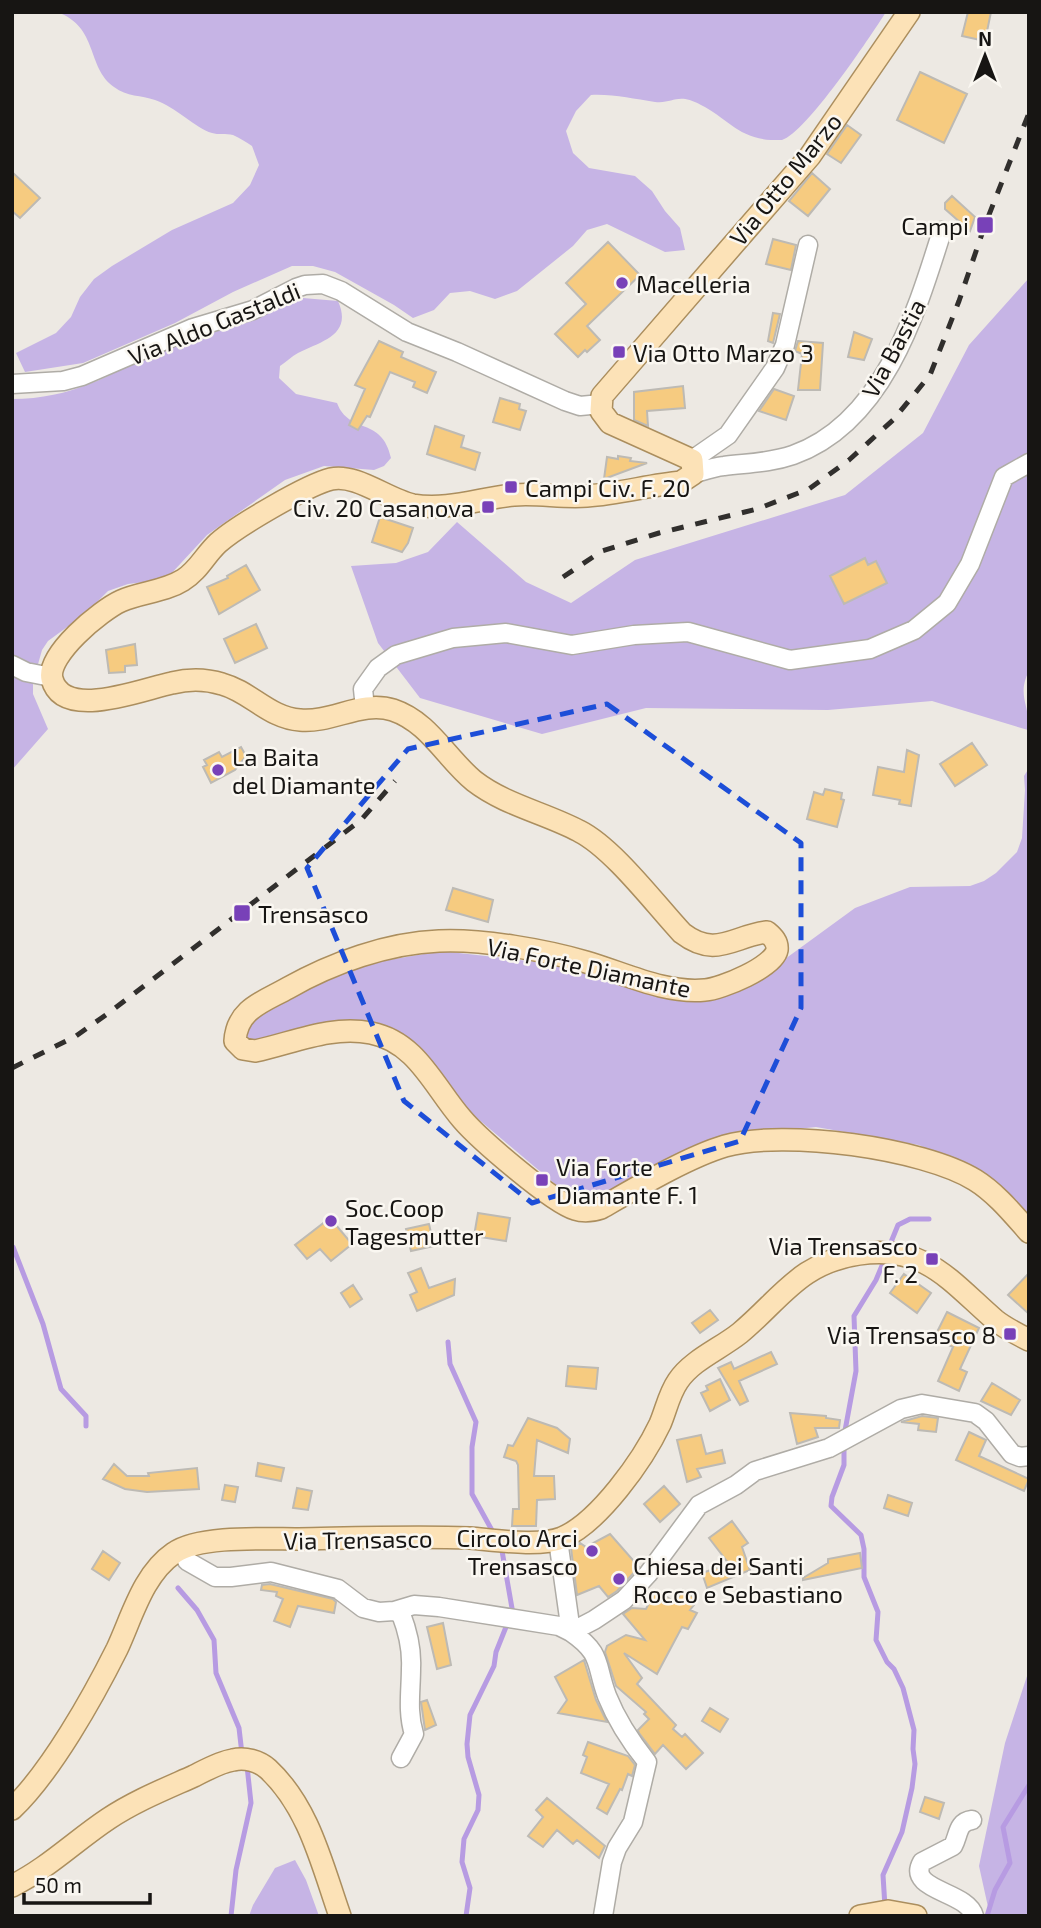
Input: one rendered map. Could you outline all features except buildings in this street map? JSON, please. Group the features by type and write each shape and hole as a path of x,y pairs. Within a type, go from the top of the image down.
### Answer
{"main road":[{"name":"Via Otto Marzo","path":"601,404 606,391 810,156 909,12"},
{"path":"365,708 315,721 295,720 275,714 236,688 200,680 176,681 106,700 85,701 59,692 51,677 52,667 60,652 116,604 182,581 193,573 217,544 239,527 327,480 349,478 411,504 443,506 517,495 589,496 681,482 692,467 610,423 603,415 601,404"},
{"name":"Via Forte Diamante","path":"365,708 377,706 409,717 430,734 474,780 509,801 582,832 608,852 693,942 711,946 727,945 756,933 767,932 775,939 777,950 771,961 735,981 707,990 676,989 583,961 515,947 439,941 371,952 293,985 251,1009 238,1022 235,1041 243,1049 255,1051 339,1031 372,1033 395,1042 417,1057 464,1122 530,1179 563,1204 579,1210 593,1211 601,1208 726,1146 785,1140 853,1145 951,1167 977,1181 1029,1232"},
{"name":"Via Trensasco","path":"12,1809 57,1752 99,1683 150,1580 166,1560 184,1547 212,1542 352,1538 536,1541 558,1539 583,1525 628,1476 652,1438 673,1388 688,1370 742,1331 797,1278 826,1263 861,1253 901,1253 915,1257 943,1272 998,1322 1029,1340"},
{"path":"12,1886 38,1873 108,1819 148,1797 234,1759 252,1760 267,1768 293,1798 308,1826 340,1916"},
{"path":"860,1916 888,1911 916,1916"}],"street":[{"name":"Via Bastia","path":"692,467 756,464 793,455 827,439 849,421 870,397 914,315 942,231"},
{"path":"692,467 728,435 775,368 785,345 808,245"},
{"name":"Via Aldo Gastaldi","path":"12,384 63,381 82,376 193,328 253,310 296,288 323,284 341,291 407,332 565,401 580,406 601,404"},
{"path":"365,708 363,689 378,668 396,655 453,638 506,633 572,645 634,635 688,632 790,660 870,649 914,630 947,603 970,564 1004,477 1029,463"},
{"path":"12,665 26,672 51,677"},
{"path":"571,1632 624,1600 648,1574 699,1505 736,1485 755,1471 829,1448 901,1409 922,1404 975,1413 986,1421 1012,1454 1029,1456"},
{"path":"558,1539 571,1632"},
{"path":"187,1561 215,1577 271,1573 338,1589 363,1608 379,1612 414,1605 439,1606 559,1626 582,1639 595,1654 613,1709 625,1734 647,1762 633,1822 612,1862 603,1916"},
{"path":"394,1611 401,1614 409,1635 412,1666 410,1715 414,1734 401,1758"},
{"path":"972,1820 961,1825 953,1846 922,1862 919,1871 931,1887 968,1904 974,1916"}],"highlighted area":[{"path":"607,704 801,843 801,1008 740,1141 532,1203 404,1101 307,868 408,749"}],"shaded area":[{"path":"57,12 886,12 821,103 793,134 782,140 750,136 710,110 686,99 655,102 591,95 576,111 566,131 573,153 589,168 635,176 652,191 680,228 685,250 665,252 607,224 587,230 573,246 517,291 495,299 470,291 450,293 434,310 413,318 335,272 313,266 292,266 233,292 175,323 83,363 25,372 16,353 56,333 71,317 80,297 94,279 172,230 233,203 250,185 259,165 252,146 238,137 214,134 163,103 124,93 114,87 99,69 80,27"},
{"path":"1029,278 1029,671 1024,687 1028,730 932,701 828,710 646,708 542,734 420,698 378,643 351,566 396,563 428,552 457,522 526,582 571,603 635,560 845,495 923,433 969,345"},
{"path":"303,298 338,301 342,313 341,322 333,335 296,354 280,366 279,378 296,394 337,403 349,419 380,436 387,445 391,458 384,466 374,470 324,466 285,480 207,535 169,576 108,591 85,614 48,641 42,650 33,682 33,694 48,729 12,770 12,399 53,395 90,384 162,349"},
{"path":"1029,768 1029,1219 990,1178 919,1145 816,1127 721,1137 596,1198 574,1200 451,1096 411,1040 369,1022 256,1042 243,1036 249,1024 275,1007 354,966 441,951 564,965 720,995 785,959 855,908 910,887 970,886 996,873 1017,852 1022,838 1024,776"},
{"path":"1029,1670 1029,1916 990,1916 979,1866 1005,1743"},
{"path":"295,1860 306,1880 319,1916 249,1916 275,1868"}],"waterway":[{"path":"889,1247 898,1225 910,1219 929,1219"},
{"path":"13,1247 43,1324 61,1389 86,1416 86,1426"},
{"path":"844,1436 856,1371 854,1316 876,1280 886,1256"},
{"path":"448,1342 450,1364 476,1422 472,1447 472,1494 494,1534"},
{"path":"844,1446 844,1465 831,1506 861,1535 864,1577 878,1612 876,1640 903,1688 914,1730 915,1764 912,1788 902,1832 883,1875 885,1907"},
{"path":"501,1545 513,1614"},
{"path":"178,1588 197,1610 214,1640 216,1673 239,1728 242,1754"},
{"path":"466,1916 470,1888 462,1862 464,1839 478,1810 479,1795 468,1757 470,1715 494,1666 496,1652 508,1622"},
{"path":"231,1916 236,1870 251,1803 247,1766"},
{"path":"987,1916 995,1890 1010,1863 1003,1827 1029,1785"}],"railway":[{"path":"563,577 602,551 659,533 757,509 809,489 849,460 893,420 930,375 1029,113"},
{"path":"12,1068 76,1036 110,1012 361,820 395,781"}],"place":[{"name":"Campi","path":"985,225"},
{"name":"Macelleria","path":"622,283"},
{"name":"Via Otto Marzo 3","path":"619,352"},
{"name":"Campi Civ. F. 20","path":"511,487"},
{"name":"Civ. 20 Casanova","path":"488,507"},
{"name":"La Baita del Diamante","path":"218,770"},
{"name":"Trensasco","path":"242,913"},
{"name":"Via Forte Diamante F. 1","path":"542,1180"},
{"name":"Soc.Coop Tagesmutter","path":"331,1221"},
{"name":"Via Trensasco F. 2","path":"932,1259"},
{"name":"Via Trensasco 8","path":"1010,1334"},
{"name":"Circolo Arci Trensasco","path":"592,1551"},
{"name":"Chiesa dei Santi Rocco e Sebastiano","path":"619,1579"}]}
